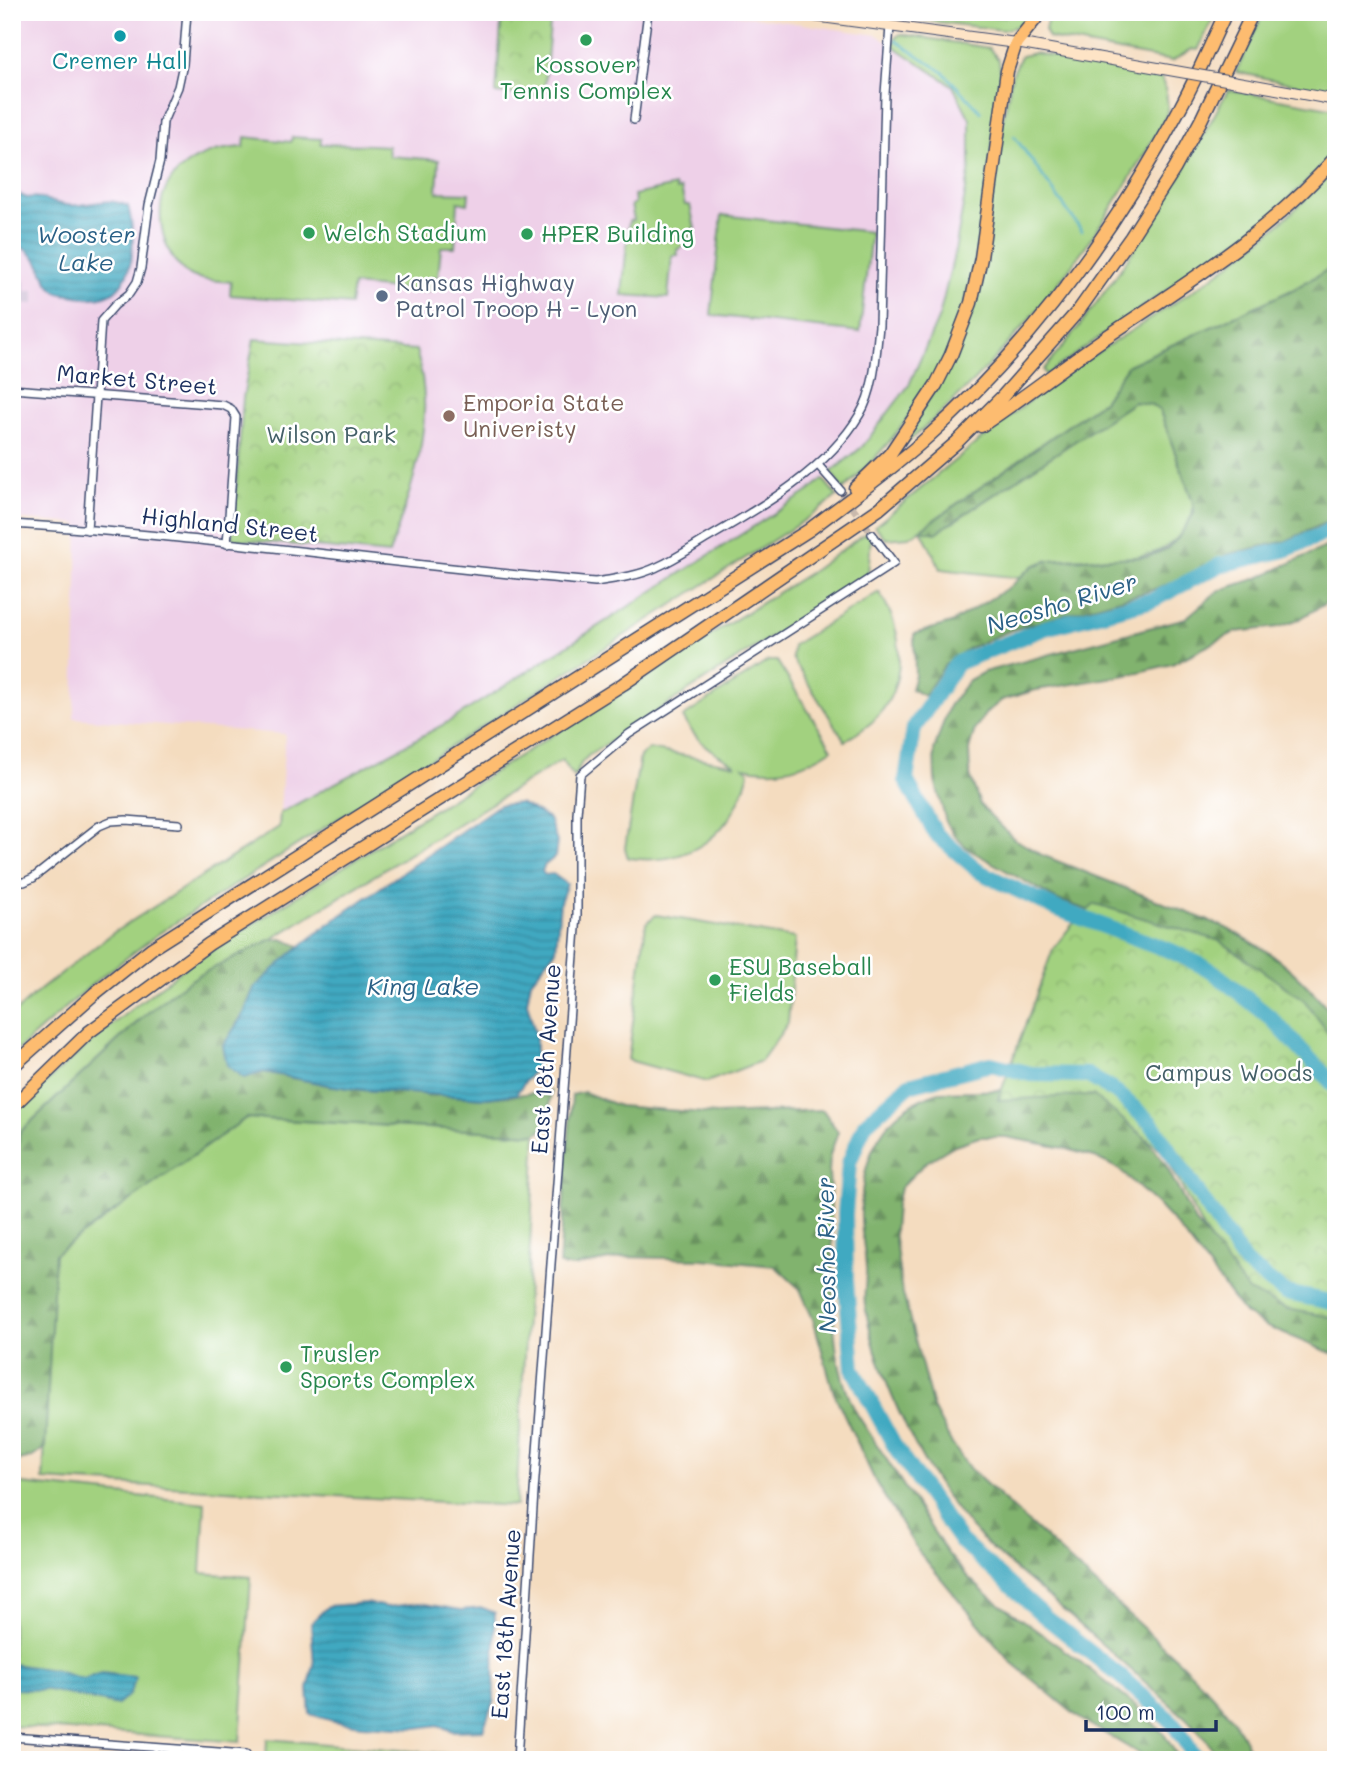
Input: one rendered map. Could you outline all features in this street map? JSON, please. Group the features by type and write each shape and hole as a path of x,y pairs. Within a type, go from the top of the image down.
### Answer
{"highway":[{"path":"825,518 890,454 936,386 951,355 971,303 981,258 1007,71 1016,43 1041,12"},
{"path":"12,1067 94,994 152,948 442,766 809,530 923,441 1021,342 1088,260 1135,187 1175,117 1226,12"},
{"path":"12,1107 89,1032 209,944 623,684 879,509 957,442 1052,343 1123,247 1175,168 1253,12"},
{"path":"957,442 1239,248 1295,201 1336,157"}],"main road":[{"path":"784,12 1016,43 1336,100"}],"street":[{"path":"87,530 101,321 129,294 137,282 145,249 149,205 160,161 163,122 183,64 187,12"},
{"path":"634,120 648,12"},
{"name":"Highland Street","path":"12,524 595,582 655,569 747,516 818,465 862,412 875,362 890,26"},
{"name":"Market Street","path":"12,389 223,405 230,409 236,417 227,544"},
{"path":"818,465 839,490"},
{"name":"East 18th Avenue","path":"517,1760 534,1478 577,915 577,814 580,775 629,734 894,563 872,534"},
{"path":"12,882 24,882 33,878 99,826 111,821 179,824"},
{"path":"12,1737 246,1754"}],"shaded area":[{"name":"Emporia State Univeristy","path":"12,12 718,12 877,35 953,86 970,119 970,167 955,251 939,317 909,386 862,447 809,491 450,721 280,813 285,734 74,718 78,524 12,519"},
{"path":"12,280 25,281 25,291 34,291 34,304 12,303"}],"green space":[{"path":"502,12 551,12 544,97 496,93"},
{"path":"905,12 1005,17 1009,12 1033,12 1019,26 1002,30 913,19"},
{"path":"1049,12 1216,12 1198,50 1192,49 1172,61 1049,38 1045,30"},
{"path":"1264,12 1336,12 1336,93 1236,72"},
{"path":"901,34 989,48 999,60 1001,78 976,254 968,289 946,354 914,410 888,444 843,490 831,472 862,447 909,385 939,317 955,251 970,167 970,119 953,86 892,45"},
{"path":"1035,53 1160,76 1167,99 1166,116 1118,198 1064,276 1004,349 902,447 900,445 957,353 1012,75 1021,56"},
{"path":"1228,90 1336,109 1336,153 1269,218 1046,375 1043,370 1096,304 1143,235"},
{"name":"Welch Stadium","path":"245,137 291,142 292,137 321,139 321,144 388,146 389,156 439,160 437,192 469,193 468,204 458,202 455,247 441,247 438,277 430,277 429,292 353,285 350,305 230,295 231,282 201,279 184,271 173,257 163,235 161,210 164,194 171,180 182,168 210,153 244,147"},
{"path":"1336,168 1336,265 1292,290 1128,365 1103,401 921,529 937,532 1134,402 1150,404 1160,411 1193,502 1190,521 1171,544 1140,556 1046,561 1034,566 1019,578 941,569 921,530 909,537 886,539 875,526 1041,392 1242,255 1275,228"},
{"path":"675,186 676,190 681,189 685,205 690,205 695,229 692,229 689,242 677,250 678,255 672,256 668,298 622,295 629,221 634,220 631,205 635,203 634,195"},
{"path":"722,215 871,232 860,332 711,315"},
{"path":"1336,265 1336,518 1286,541 1229,554 1174,582 1149,591 1011,630 969,648 945,665 924,696 911,689 915,675 914,634 951,623 1011,586 1033,566 1050,560 1147,557 1167,549 1178,538 1194,513 1193,502 1160,411 1150,404 1134,402 936,533 920,530 1103,401 1128,365 1292,290"},
{"name":"Wilson Park","path":"254,339 416,350 422,377 423,428 413,478 389,554 232,539 243,398"},
{"path":"823,479 837,496 814,514 158,934 96,981 12,1055 12,1015 113,933 279,827 280,813 450,721 809,491"},
{"path":"867,532 871,538 868,574 588,756 574,777 562,760 270,940 199,975 177,989 144,1016 19,1133 18,1146 12,1151 12,1116 98,1036 191,963 814,570"},
{"path":"1336,542 1336,597 1296,621 1279,627 1235,632 1172,664 1127,675 1036,690 1002,700 986,713 975,729 969,750 970,775 980,805 1013,838 1042,855 1224,927 1285,965 1336,1018 1336,1065 1181,942 1058,900 968,849 946,822 935,780 934,750 949,706 969,680 984,672 1186,618 1218,591 1258,578"},
{"path":"879,592 888,608 898,641 897,676 884,708 872,722 845,741 792,658 793,645"},
{"path":"768,661 777,661 832,749 811,761 790,768 768,770 744,767 749,772 733,812 707,841 672,857 628,858 625,848 640,756 649,749 736,765 712,751 683,717"},
{"name":"Campus Woods","path":"1095,904 1220,941 1304,1000 1336,1043 1336,1318 1287,1309 1248,1291 1205,1233 1164,1153 1093,1095 998,1100 1053,949 1071,926"},
{"name":"ESU Baseball Fields","path":"656,915 795,938 788,1023 761,1061 707,1082 628,1060 646,923"},
{"path":"282,939 300,946 254,988 244,1013 264,1072 363,1090 486,1098 551,1091 548,1124 536,1134 246,1118 55,1254 45,1447 30,1458 12,1460 12,1151 18,1146 19,1133 144,1016 177,989 199,975 270,940"},
{"path":"1072,1089 1104,1097 1130,1119 1164,1162 1195,1222 1237,1273 1336,1316 1336,1355 1265,1326 1244,1313 1178,1227 1117,1168 1094,1157 1064,1148 1006,1137 979,1137 955,1145 925,1163 900,1188 896,1205 894,1231 901,1286 933,1408 952,1444 970,1469 1201,1683 1240,1731 1253,1760 1220,1760 1188,1720 978,1535 958,1512 922,1458 892,1396 871,1334 864,1296 866,1268 861,1217 862,1190 871,1153 890,1122 903,1110 939,1092"},
{"path":"584,1092 619,1106 716,1114 823,1110 838,1132 830,1155 829,1173 833,1304 838,1360 857,1414 948,1554 967,1576 986,1594 1078,1660 1136,1706 1164,1734 1180,1760 1150,1760 1079,1718 1011,1662 918,1551 876,1483 834,1393 813,1319 800,1289 775,1266 703,1259 625,1257 573,1267 559,1265 572,1095"},
{"name":"Trusler Sports Complex","path":"246,1118 536,1134 516,1506 43,1480 54,1254"},
{"path":"12,1483 205,1503 201,1573 251,1577 240,1742 12,1726"},
{"path":"267,1739 508,1759 508,1760 266,1760"}],"water":[{"name":"Wooster Lake","path":"12,191 27,198 40,198 69,205 110,201 128,206 133,238 132,254 123,282 113,292 99,297 61,294 55,290 48,283 36,259 12,242"},
{"name":"King Lake","path":"520,803 549,819 557,842 555,857 544,866 542,872 545,875 553,874 567,884 560,902 556,950 531,981 527,1002 536,1037 536,1067 516,1094 486,1098 363,1090 264,1072 244,1078 227,1065 223,1046 244,1013 254,988 286,958 327,925 499,805"},
{"path":"366,1603 387,1607 419,1603 461,1610 483,1608 495,1613 494,1700 483,1730 452,1731 438,1725 417,1728 362,1725 310,1714 308,1689 314,1665 311,1623 328,1606"},
{"path":"12,1664 53,1670 83,1679 102,1673 136,1677 129,1695 117,1705 48,1690 12,1689"}],"waterway":[{"path":"895,40 943,72 981,112"},
{"path":"1014,136 1082,231"},
{"name":"Neosho River","path":"1336,526 1285,550 1220,565 1153,600 1045,628 957,663 914,728 906,780 936,834 980,872 1055,908 1171,951 1211,970 1271,1018 1336,1087"},
{"name":"Neosho River","path":"1197,1760 1173,1723 1120,1676 1043,1615 960,1540 895,1447 853,1369 846,1281 845,1214 849,1163 865,1124 909,1085 991,1064 1031,1074 1087,1075 1116,1092 1151,1123 1245,1263 1286,1293 1336,1303"}],"tunnel":[{"path":"840,490 872,534"}],"place":[{"name":"Cremer Hall","path":"120,36"},
{"name":"Kossover Tennis Complex","path":"586,40"},
{"name":"Welch Stadium","path":"309,233"},
{"name":"HPER Building","path":"527,234"},
{"name":"Kansas Highway Patrol Troop H - Lyon","path":"382,296"},
{"name":"Emporia State Univeristy","path":"449,416"},
{"name":"ESU Baseball Fields","path":"715,980"},
{"name":"Trusler Sports Complex","path":"286,1367"}]}
